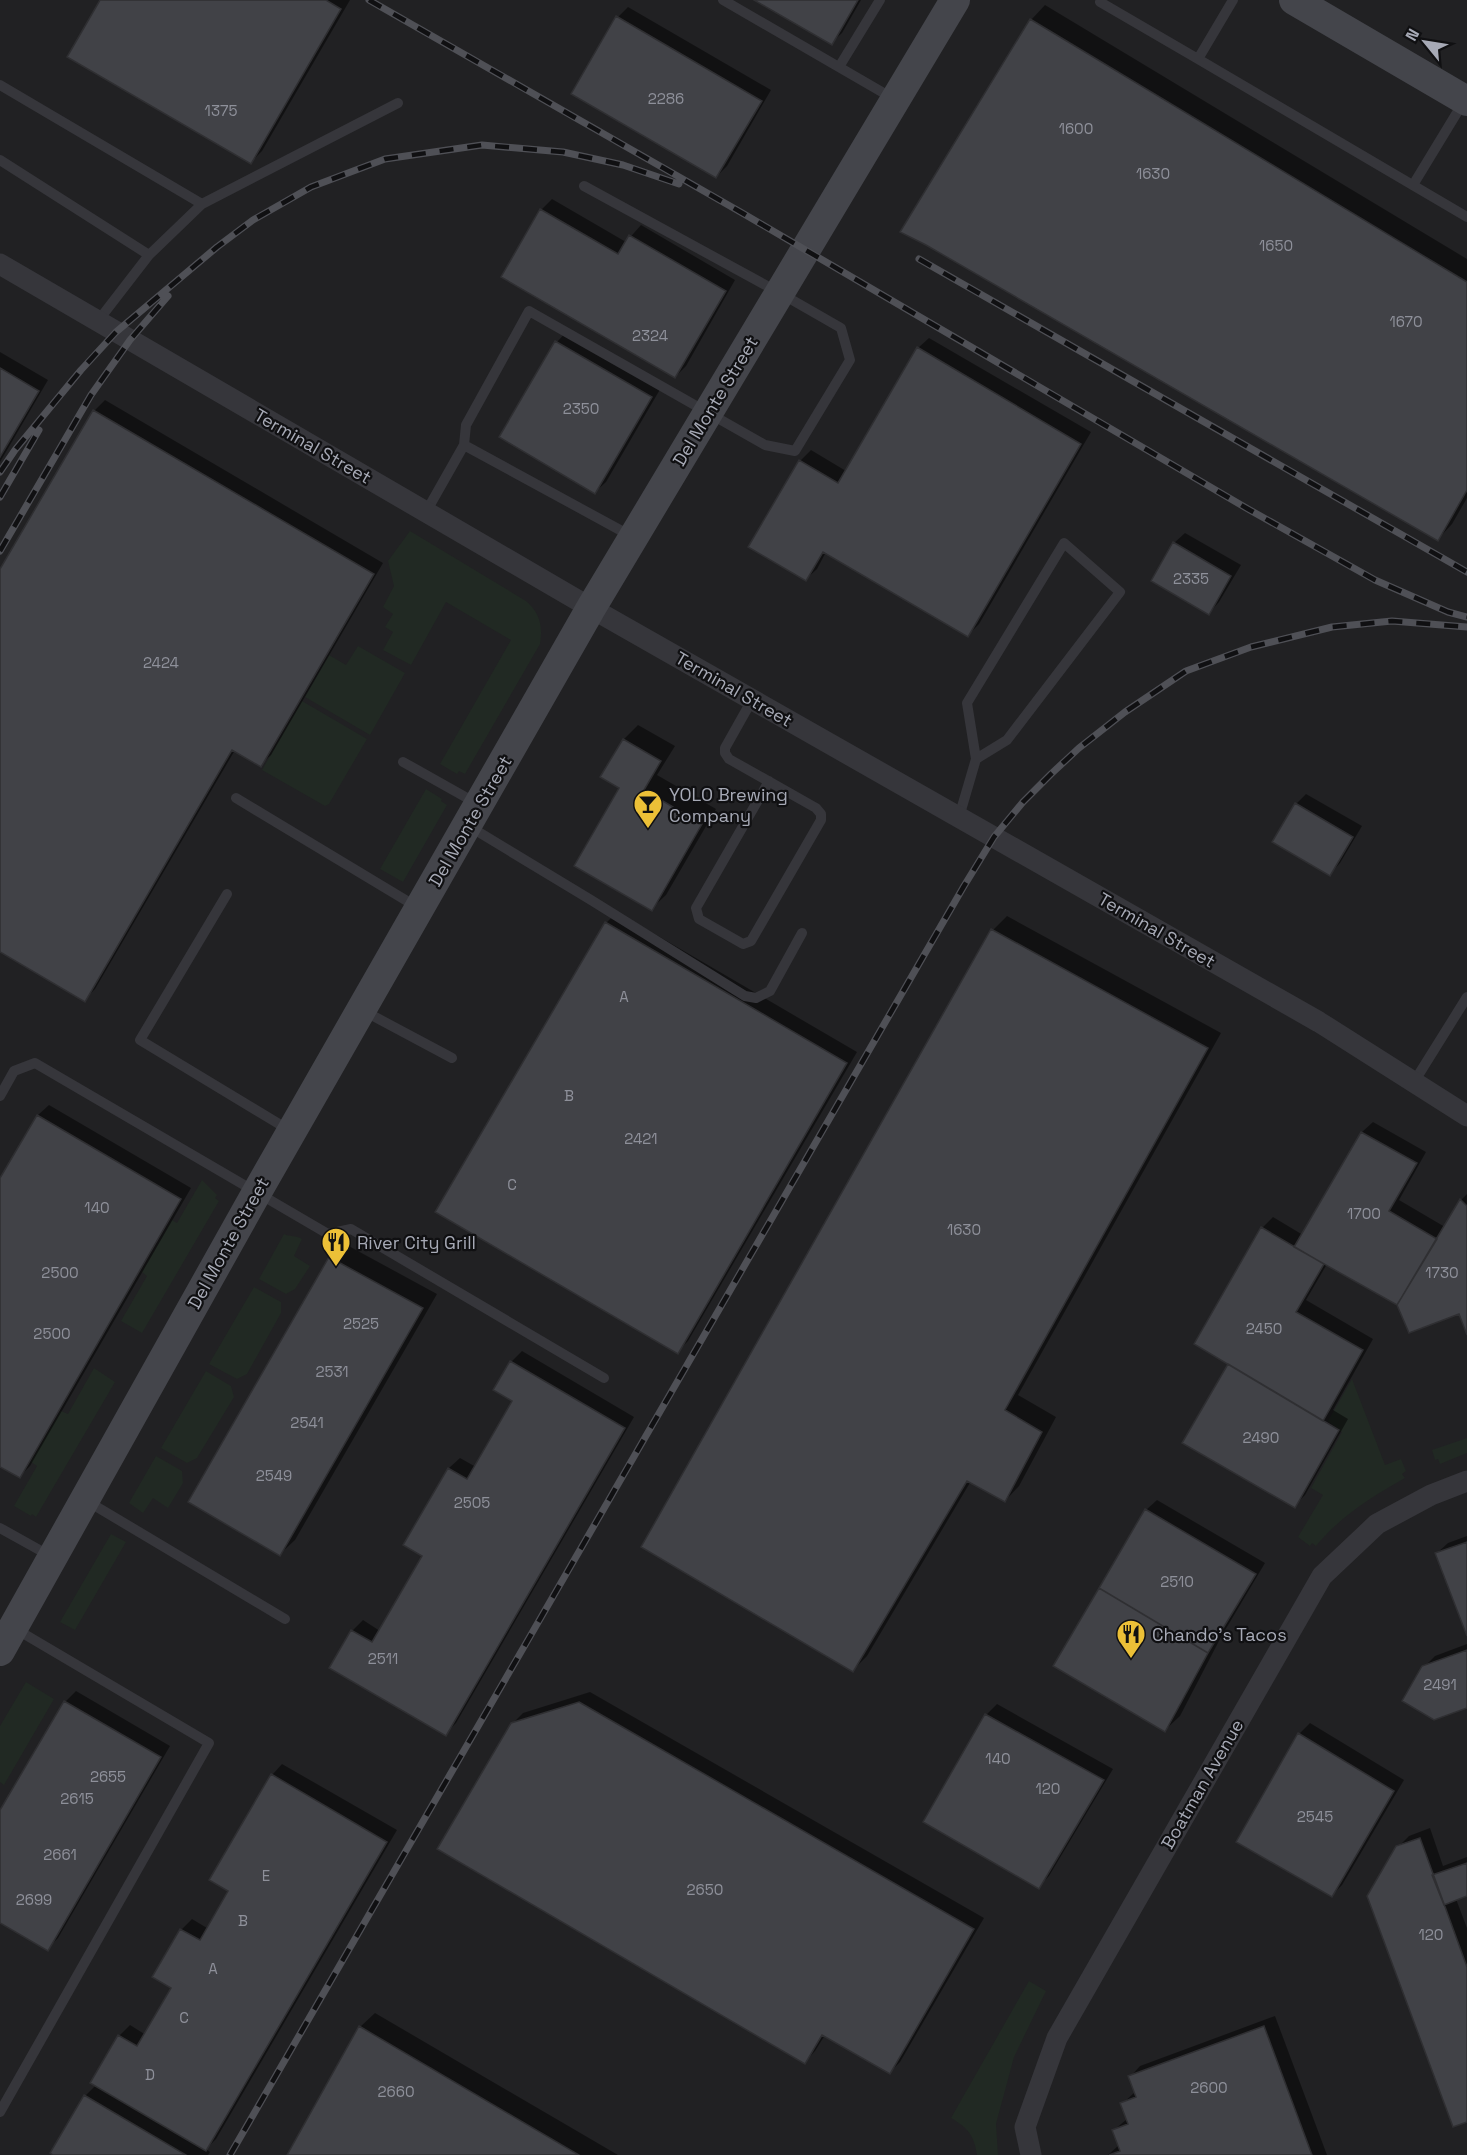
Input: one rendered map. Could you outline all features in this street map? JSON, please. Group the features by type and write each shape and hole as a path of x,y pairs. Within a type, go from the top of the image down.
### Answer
{"street":[{"name":"Del Monte Street","path":"7,1639 257,1192 591,608 955,0"},
{"path":"1294,0 1466,100"},
{"name":"Terminal Street","path":"0,264 591,608 1319,1022 1467,1116"},
{"name":"Boatman Avenue","path":"1031,2155 1025,2127 1057,2038 1322,1575 1377,1524 1431,1495 1467,1481"}],"lane":[{"path":"723,0 895,100"},
{"path":"839,67 880,0"},
{"path":"1198,59 1233,0"},
{"path":"1100,2 1467,217"},
{"path":"0,85 202,204"},
{"path":"1413,185 1466,100"},
{"path":"98,321 149,255 202,204 398,103"},
{"path":"0,160 149,255"},
{"path":"426,512 464,446 466,425 529,311 765,445 795,451 850,360 841,328 584,186"},
{"path":"464,446 634,538"},
{"path":"960,817 976,759 967,703 1064,543 1120,592 1007,740 976,759"},
{"path":"752,700 725,747 725,753 729,759 769,781 816,808 821,814 821,820 751,941 743,944 699,919 696,908 769,781"},
{"path":"403,762 591,900 745,996 756,998 770,991 802,933"},
{"path":"236,798 420,908"},
{"path":"227,894 140,1040 292,1131"},
{"path":"1414,1082 1467,997"},
{"path":"362,1010 452,1058"},
{"path":"0,1096 14,1071 35,1063 328,1234 351,1229 604,1378"},
{"path":"84,1499 285,1619"},
{"path":"0,1528 52,1557"},
{"path":"0,2112 209,1743 7,1639"}],"shaded area":[{"path":"0,0 1467,0 1467,2155 0,2155"},
{"path":"410,531 526,601 535,610 539,620 540,644 465,774 459,771 457,774 440,764 511,640 446,602 411,665 383,650 393,632 385,627 393,614 383,607 394,586 388,561"},
{"path":"358,646 405,673 370,735 305,697 329,655 346,665"},
{"path":"302,701 367,739 329,804 325,806 262,770"},
{"path":"426,789 447,805 403,882 380,869"},
{"path":"202,1180 217,1195 215,1198 219,1201 142,1333 121,1321 147,1276 142,1272 172,1220 177,1223"},
{"path":"284,1234 302,1239 294,1256 310,1266 295,1289 286,1294 259,1279"},
{"path":"254,1287 281,1302 281,1313 247,1374 237,1379 209,1364"},
{"path":"94,1368 115,1382 36,1517 32,1514 31,1516 14,1506 37,1466 31,1462 61,1411 68,1414"},
{"path":"206,1371 231,1386 234,1397 197,1458 187,1463 161,1448"},
{"path":"1352,1379 1385,1465 1401,1459 1406,1471 1402,1474 1405,1478 1357,1508 1336,1525 1316,1546 1312,1543 1310,1546 1298,1537 1323,1495 1311,1488 1342,1432 1328,1421"},
{"path":"1467,1438 1467,1453 1440,1464 1438,1459 1435,1460 1432,1450"},
{"path":"156,1456 182,1471 183,1483 168,1508 153,1498 143,1513 129,1503"},
{"path":"111,1534 126,1542 75,1630 60,1622"},
{"path":"26,1682 54,1699 4,1785 0,1782 0,1726"},
{"path":"1029,1981 1046,1991 1014,2057 996,2124 998,2155 977,2155 969,2133 951,2118"}],"building":[{"path":"100,0 326,0 341,9 251,164 67,57"},
{"path":"754,0 858,0 832,45"},
{"path":"616,16 762,101 716,178 571,94"},
{"path":"1030,19 1467,282 1467,490 1438,541 900,232"},
{"path":"540,209 618,254 629,235 726,291 675,378 501,277"},
{"path":"555,341 652,397 595,494 499,437"},
{"path":"917,347 1081,444 968,637 823,552 806,581 748,547 799,460 838,483"},
{"path":"0,368 39,391 0,457"},
{"path":"93,410 374,574 261,767 232,750 85,1002 0,952 0,569"},
{"path":"1173,542 1231,576 1209,615 1151,581"},
{"name":"YOLO Brewing Company","path":"623,739 661,761 644,790 702,824 652,911 574,866 619,788 600,777"},
{"path":"1295,803 1353,837 1330,876 1272,842"},
{"path":"605,922 847,1063 678,1354 435,1212"},
{"path":"991,929 1208,1048 1005,1410 1042,1432 1005,1502 967,1481 853,1672 641,1547"},
{"path":"37,1115 181,1199 20,1478 0,1467 0,1178"},
{"path":"1361,1132 1417,1163 1389,1211 1437,1239 1397,1305 1294,1247"},
{"path":"1460,1199 1467,1206 1467,1335 1459,1314 1409,1333 1397,1305"},
{"path":"1261,1227 1324,1264 1296,1312 1363,1350 1323,1421 1194,1344"},
{"path":"329,1257 423,1308 280,1556 188,1502"},
{"path":"510,1361 625,1428 446,1736 329,1668 351,1630 372,1642 422,1556 403,1545 448,1468 467,1479 512,1401 493,1390"},
{"path":"1228,1364 1339,1430 1295,1508 1182,1443"},
{"path":"1145,1509 1256,1574 1208,1653 1099,1588"},
{"path":"1467,1542 1467,1636 1435,1553"},
{"name":"Chando's Tacos","path":"1099,1588 1208,1653 1165,1732 1053,1666"},
{"path":"1467,1650 1467,1708 1434,1720 1402,1701 1422,1666"},
{"path":"64,1701 161,1757 48,1951 0,1923 0,1810"},
{"path":"579,1702 974,1929 890,2074 822,2035 805,2064 437,1849 511,1723"},
{"path":"985,1714 1104,1780 1039,1889 923,1822"},
{"path":"1298,1733 1394,1791 1332,1897 1236,1842"},
{"path":"271,1774 387,1842 206,2151 90,2083 118,2035 137,2046 171,1988 152,1977 180,1929 200,1940 228,1891 209,1880"},
{"path":"1420,1838 1467,1967 1467,2122 1453,2127 1367,1896 1396,1846"},
{"path":"1467,1863 1467,1896 1444,1905 1432,1875"},
{"path":"359,2026 579,2155 287,2155"},
{"path":"1264,2026 1312,2155 1109,2155 1120,2151 1112,2130 1128,2124 1120,2103 1136,2097 1128,2076"},
{"path":"84,2095 186,2155 53,2155 50,2153"}],"railway":[{"path":"369,0 744,214 1248,509 1375,580 1448,612 1467,617"},
{"path":"0,472 15,450 81,370 116,332 217,247 253,220 311,187 385,159 482,145 563,152 623,165 679,184"},
{"path":"919,259 1467,572"},
{"path":"0,551 91,395 130,340 168,296"},
{"path":"0,497 39,430"},
{"path":"230,2155 994,837 1023,802 1079,748 1125,712 1186,671 1251,647 1332,627 1392,621 1467,627"}],"place":[{"name":"YOLO Brewing Company","path":"648,830"},
{"name":"River City Grill","path":"336,1268"},
{"name":"Chando's Tacos","path":"1131,1660"}]}
